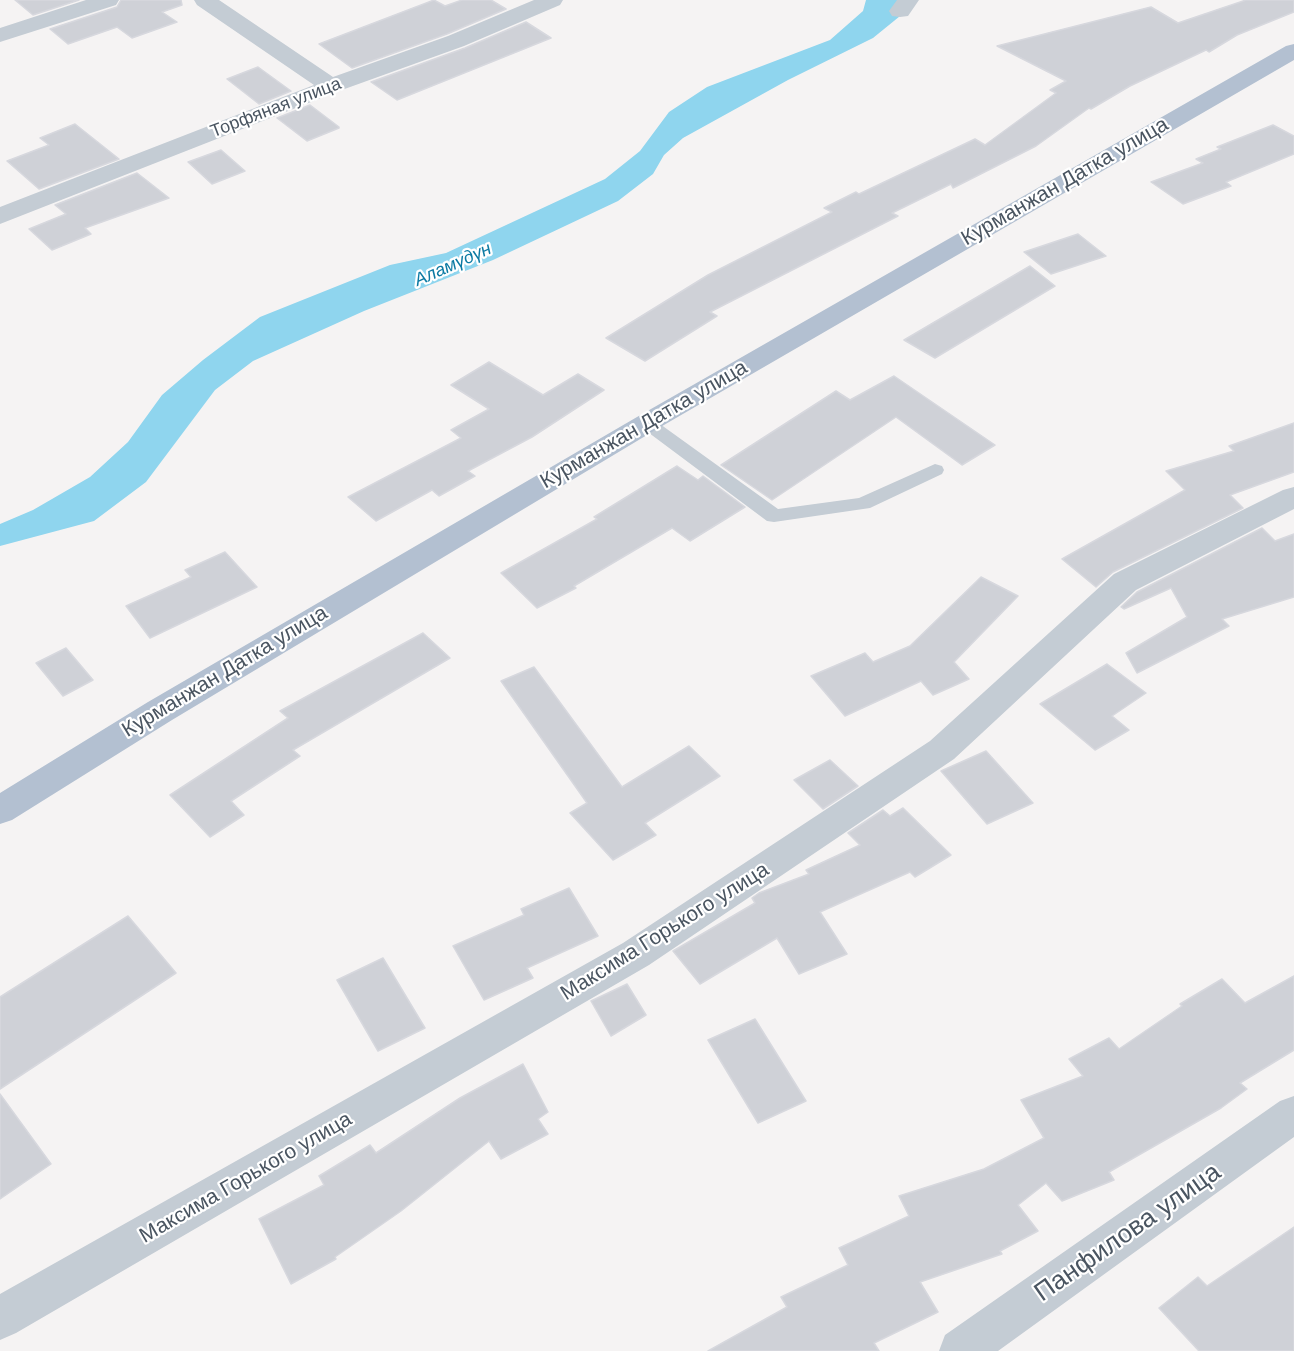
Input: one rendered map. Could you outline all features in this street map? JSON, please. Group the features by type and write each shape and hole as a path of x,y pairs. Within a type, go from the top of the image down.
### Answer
{"main road":[{"name":"Курманжан Датка улица","path":"0,810 160,711 647,423 1294,51"}],"street":[{"path":"0,34 108,0"},
{"path":"205,0 331,86"},
{"name":"Торфяная улица","path":"0,216 331,86 456,41 552,0"},
{"name":"Максима Горького улица","path":"0,1318 636,954 942,750 1125,582 1294,498"},
{"name":"Панфилова улица","path":"962,1351 1294,1114"}],"lane":[{"path":"647,423 774,516 863,504 935,470"}],"water":[{"name":"Аламүдүн","path":"866,0 909,0 905,12 873,38 788,80 683,138 664,155 653,174 618,201 493,260 364,311 253,361 215,390 146,482 94,521 0,546 0,524 33,510 90,477 128,442 162,395 203,360 260,317 390,265 446,253 605,179 640,151 669,112 707,87 830,40 863,11"}],"building":[{"path":"15,0 79,0 33,15"},
{"path":"121,0 181,0 182,5 162,12 177,22 132,38 117,27 68,44 50,29 117,7"},
{"path":"434,0 445,6 462,0 491,0 506,9 447,34 352,68 319,44"},
{"path":"1246,0 1294,0 1294,12 1237,35 1209,52 1206,50 1130,86 1091,109 1089,108 1036,146 953,188 951,184 892,213 898,216 710,312 717,316 645,361 606,338 708,275 832,212 824,208 856,192 859,194 975,139 985,145 1056,93 1050,90 1066,81 997,46 1151,7 1178,23"},
{"path":"526,22 551,38 397,100 371,82 465,48"},
{"path":"258,67 291,91 259,104 227,79"},
{"path":"310,105 339,128 307,141 277,118"},
{"path":"75,124 119,159 39,189 7,161 49,145 40,138"},
{"path":"1273,125 1294,136 1294,154 1226,182 1231,186 1183,204 1151,182 1203,163 1196,159 1221,149 1217,147"},
{"path":"221,150 245,171 212,184 188,162"},
{"path":"137,173 169,198 85,228 91,234 52,250 29,229 66,214 55,205"},
{"path":"1078,234 1106,256 1051,274 1024,252"},
{"path":"1030,266 1055,286 935,358 904,340"},
{"path":"489,362 543,395 578,374 604,390 532,437 468,471 475,476 439,496 432,490 376,521 348,497 461,438 451,430 489,409 451,385"},
{"path":"894,376 995,445 962,465 896,417 772,500 721,465 836,391 850,400"},
{"path":"1294,423 1294,472 1230,495 1243,508 1113,572 1096,587 1062,559 1185,490 1166,471 1234,451 1229,446"},
{"path":"677,466 698,480 703,476 745,507 690,541 672,528 574,586 576,588 537,608 501,573 597,519 594,517"},
{"path":"1262,528 1275,541 1294,534 1294,597 1222,619 1229,626 1137,673 1126,653 1187,617 1171,588 1124,609 1121,607 1137,592"},
{"path":"225,552 257,587 150,638 126,606 191,577 185,570"},
{"path":"981,577 1018,596 954,662 969,679 933,695 921,681 845,716 811,676 865,653 873,662 910,646"},
{"path":"423,633 450,658 293,750 300,756 231,801 244,815 210,837 170,795 288,718 280,711"},
{"path":"66,648 93,680 63,696 36,663"},
{"path":"1107,664 1146,693 1112,716 1129,730 1095,750 1040,704"},
{"path":"534,667 622,787 689,746 720,776 645,823 656,835 613,860 570,813 587,803 501,681"},
{"path":"986,751 1033,803 987,824 941,771"},
{"path":"830,760 858,786 823,809 794,780"},
{"path":"903,808 951,855 915,877 910,872 820,912 847,954 799,974 777,938 700,984 673,951 755,903 752,898 759,893 809,874 806,870 860,845 848,833 883,810 890,816"},
{"path":"569,888 598,936 527,968 533,978 484,1000 453,946 524,915 521,909"},
{"path":"128,916 176,973 0,1089 0,997"},
{"path":"383,958 425,1028 378,1051 337,980"},
{"path":"1294,976 1294,1050 1240,1083 1247,1089 1221,1108 1109,1172 1114,1180 1062,1201 1046,1183 1018,1205 1038,1231 1000,1251 1002,1254 920,1282 938,1312 874,1343 879,1351 708,1351 787,1307 781,1297 848,1265 839,1248 909,1216 899,1196 984,1169 1044,1138 1021,1100 1083,1076 1069,1059 1109,1038 1119,1049 1182,1006 1180,1004 1222,979 1245,1003"},
{"path":"627,984 646,1015 611,1036 591,1001"},
{"path":"755,1019 806,1101 758,1123 708,1040"},
{"path":"523,1064 548,1112 538,1119 548,1134 501,1159 489,1141 401,1211 335,1257 336,1259 291,1284 259,1219 324,1185 319,1176 370,1145 376,1153 460,1098"},
{"path":"0,1094 51,1164 0,1199"},
{"path":"1294,1227 1294,1351 1199,1351 1159,1308 1198,1277 1207,1286"}]}
